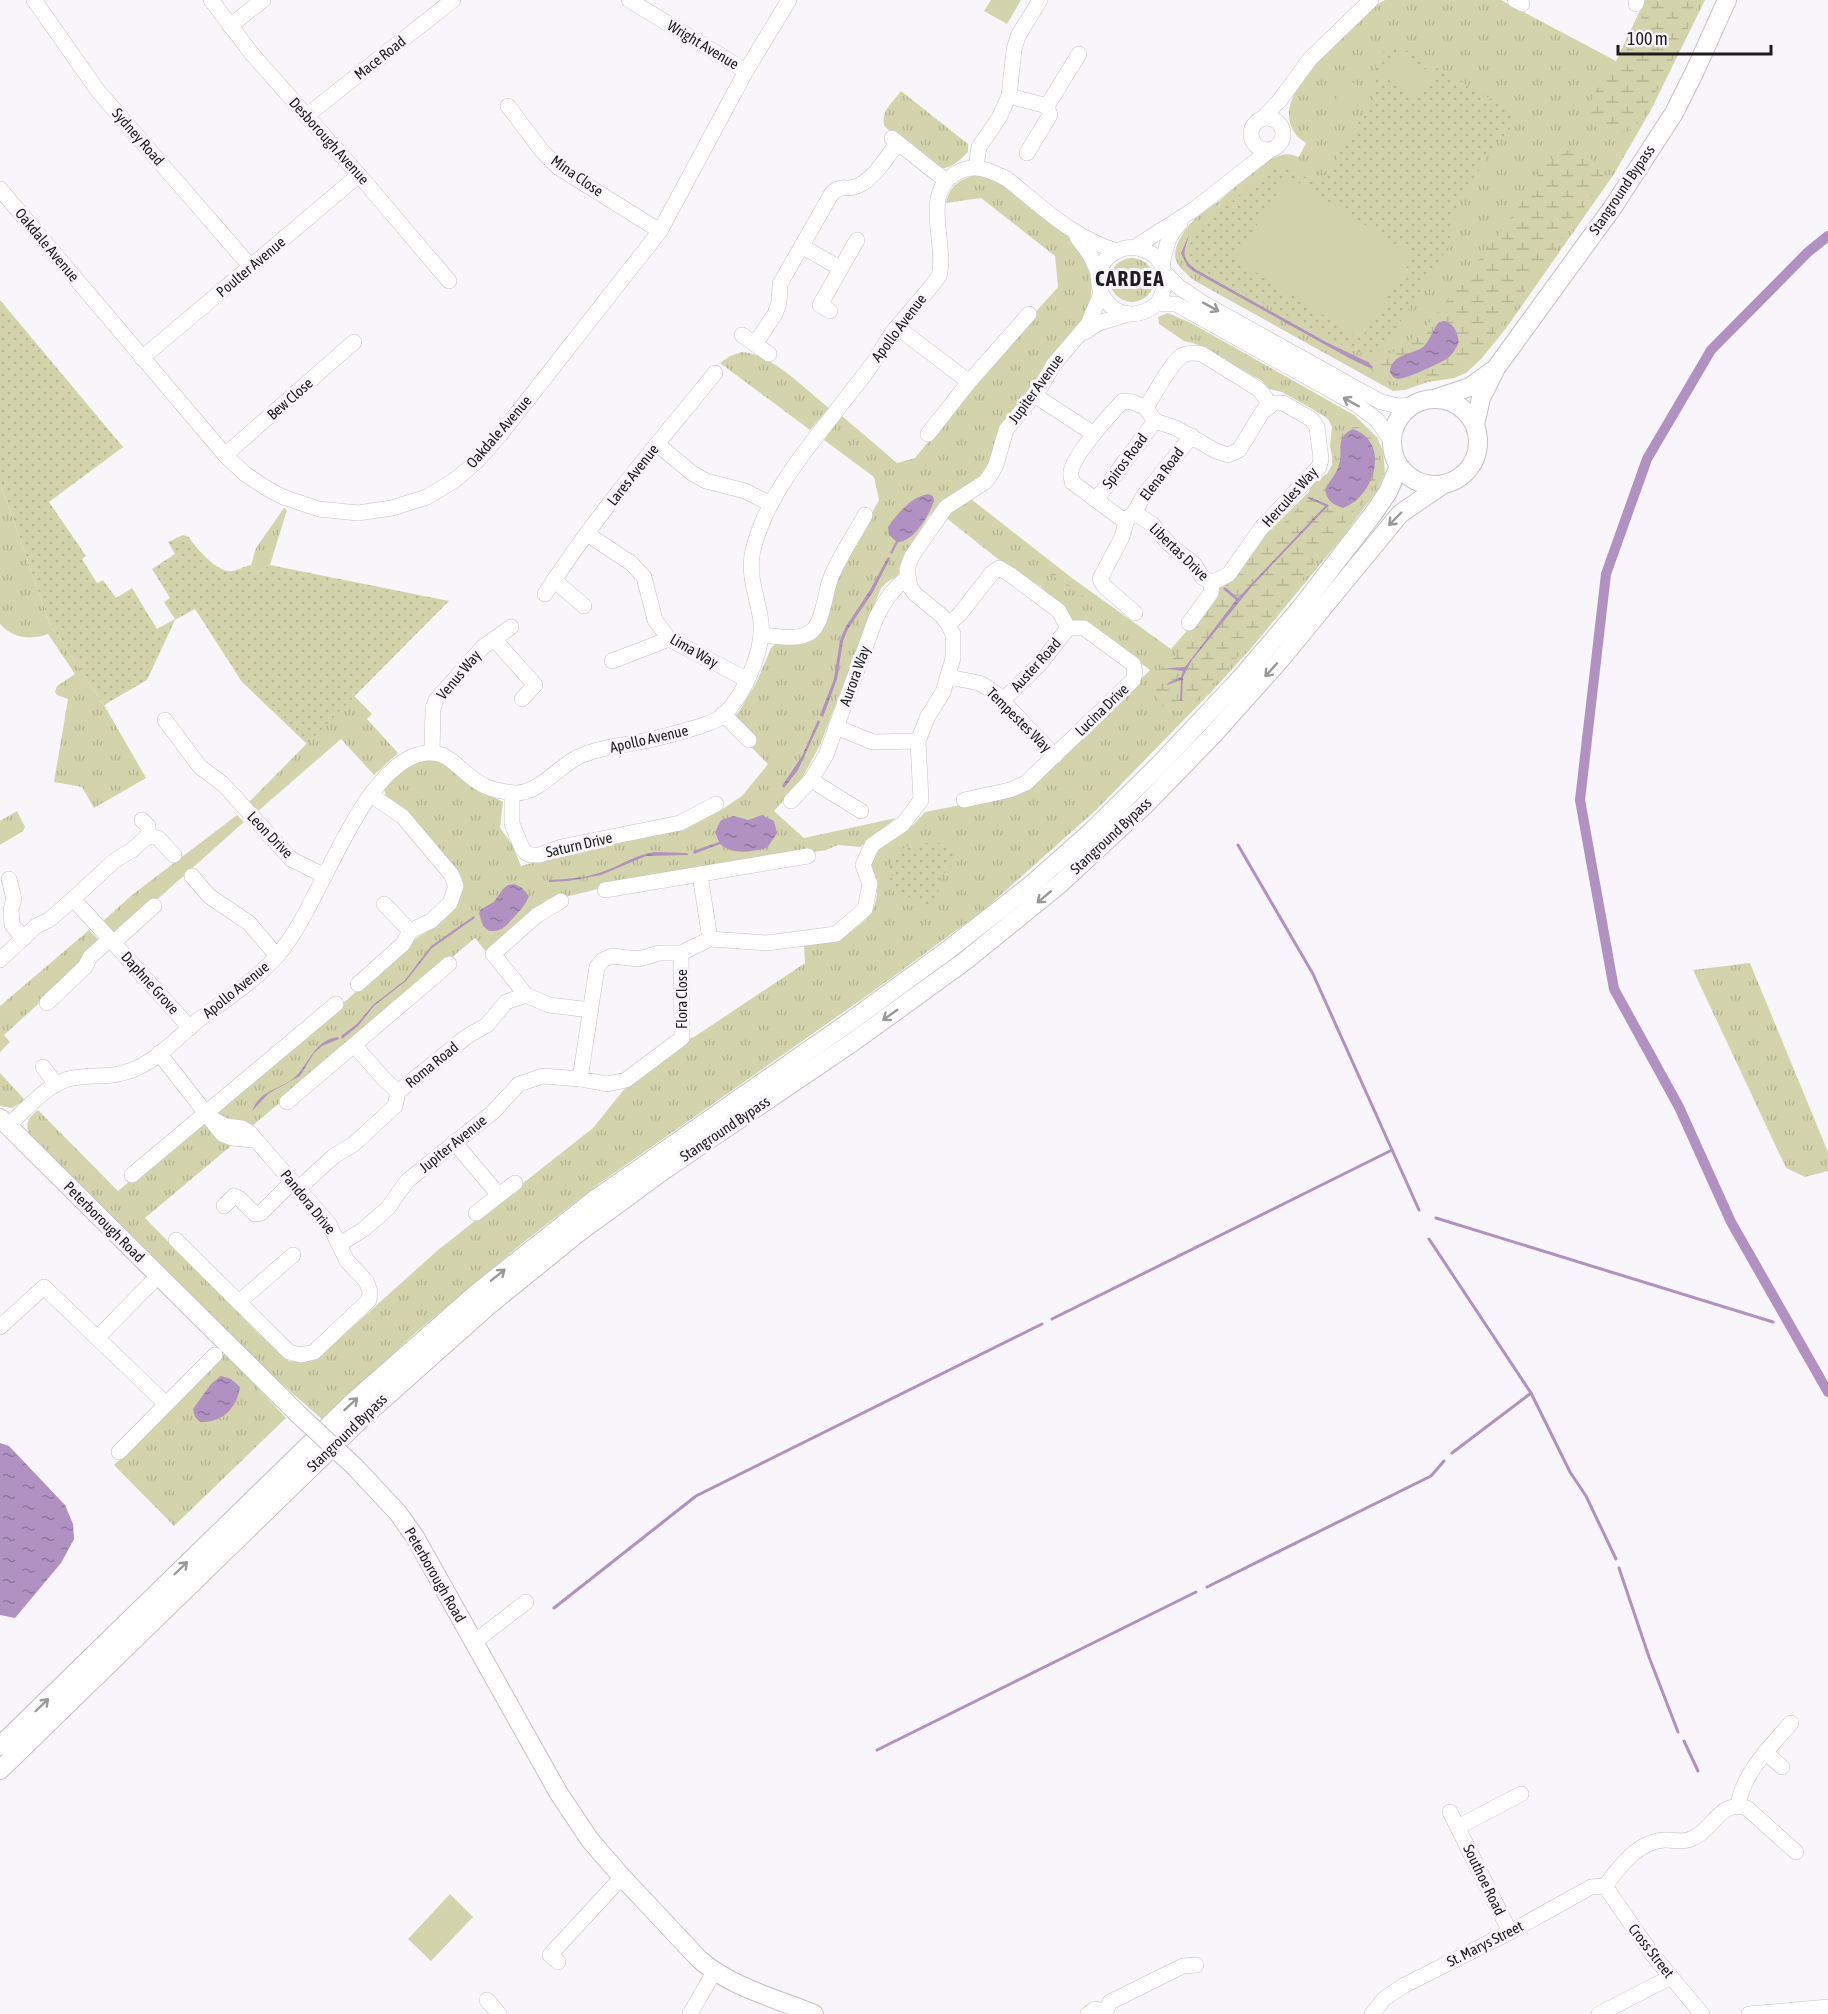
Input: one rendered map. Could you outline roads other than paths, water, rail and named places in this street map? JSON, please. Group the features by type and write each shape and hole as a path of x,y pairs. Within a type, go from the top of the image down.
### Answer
{"main road":[{"name":"Stanground Bypass","path":"1475,425 1481,398 1496,368 1631,181 1674,113 1727,0"},
{"name":"Stanground Bypass","path":"1434,399 1470,387 1496,368"},
{"path":"1434,399 1447,400 1459,405 1468,414 1475,425 1479,444 1473,463 1460,478 1442,485 1430,485 1418,482 1399,466 1395,459 1392,442 1395,427 1402,414 1413,405 1434,399"},
{"name":"Stanground Bypass","path":"0,1746 336,1418 477,1293 592,1200 855,1018 948,950 1031,885 1091,832 1161,763 1240,679 1299,610 1373,514 1388,492 1399,466"},
{"name":"Stanground Bypass","path":"0,1770 362,1418 488,1306 578,1233 667,1168 853,1042 965,961 1061,883 1144,806 1212,736 1280,660 1400,514 1442,485"},
{"name":"Peterborough Road","path":"4,1122 386,1499 415,1537 558,1792 590,1840 622,1877 714,1972 746,1988 814,2014"}],"street":[{"name":"Sydney Road","path":"34,0 98,90 251,267"},
{"name":"Desborough Avenue","path":"211,0 252,54 449,281"},
{"path":"230,26 264,0"},
{"name":"Mace Road","path":"306,116 453,0"},
{"name":"Wright Avenue","path":"629,0 746,72"},
{"name":"Oakdale Avenue","path":"0,189 225,455 245,474 283,497 319,509 358,513 392,508 427,497 454,480 477,461 500,435 660,231 746,72 789,0"},
{"path":"976,167 979,147 999,118 1009,96 1014,50 1018,36 1040,0"},
{"path":"1237,174 1248,162 1252,151 1252,130 1258,121 1290,87 1321,47 1371,0"},
{"path":"1047,106 1079,54"},
{"path":"1193,210 1173,231 1167,243 1164,270 1166,284 1157,303 1149,310 1138,314 1128,314 1112,308 1101,294 1099,285 1099,274 1104,263 1117,251 1135,247 1193,210 1237,174 1279,145 1283,135 1281,126 1283,106 1290,87"},
{"path":"1009,96 1047,106"},
{"name":"Mina Close","path":"508,106 541,150 559,168 660,231"},
{"path":"1027,153 1050,115 1047,106"},
{"path":"1263,118 1273,119 1281,126"},
{"path":"769,354 748,339 775,315 779,303 780,284 832,193 839,187 854,187 868,179 895,140 946,181 962,170 976,167 994,172 1007,179 1069,228 1091,242 1117,251"},
{"path":"1252,141 1260,148 1270,150"},
{"name":"Poulter Avenue","path":"142,358 359,175"},
{"name":"Apollo Avenue","path":"512,793 532,789 581,756 701,726 718,719 731,706 759,652 760,620 751,576 758,535 771,504 802,455 874,362 883,344 939,276 941,268 938,203 939,194 946,181"},
{"path":"1069,228 1085,247 1099,274"},
{"path":"830,310 820,305 857,240"},
{"path":"803,247 840,268"},
{"path":"1135,247 1146,250 1156,257 1179,287 1203,303 1382,402 1399,406 1413,405"},
{"name":"Jupiter Avenue","path":"907,578 907,569 912,556 935,520 958,497 985,482 991,474 996,465 1006,430 1034,395 1054,364 1093,316 1101,294"},
{"path":"1157,303 1176,304 1186,309 1357,405 1377,420 1392,442"},
{"name":"Jupiter Avenue","path":"1077,337 1099,323 1128,314"},
{"path":"928,434 938,414 969,382 1005,329 1029,315"},
{"path":"897,327 969,382"},
{"name":"Bew Close","path":"225,455 354,342"},
{"path":"1034,395 1094,434 1123,401 1133,402 1146,408 1155,421 1192,436 1216,451 1228,455 1239,450 1263,411 1269,407 1265,397 1258,389 1202,354 1192,352 1182,356 1174,364 1146,408"},
{"name":"Lares Avenue","path":"545,594 560,569 715,373"},
{"name":"Hercules Way","path":"1212,583 1229,574 1262,527 1319,467 1321,459 1317,427 1311,419 1283,403 1275,403 1269,407"},
{"name":"Spiros Road","path":"1096,500 1155,421"},
{"name":"Libertas Drive","path":"1094,434 1076,460 1071,471 1072,482 1119,517 1131,516 1152,524 1169,544 1194,564 1202,577 1212,583"},
{"name":"Elena Road","path":"1135,613 1104,586 1100,579 1144,495 1192,436"},
{"path":"657,444 706,482 745,491 771,504"},
{"path":"761,635 792,637 802,636 812,631 818,624 837,555 866,515"},
{"name":"Lima Way","path":"587,534 631,562 644,577 655,620 669,639 746,679"},
{"path":"948,624 992,573 999,568 1059,611 1068,628"},
{"path":"580,1079 597,967 603,960 612,956 639,959 659,953 681,954 710,939 767,943 836,934 865,909 870,884 863,866 872,845 903,824 921,800 918,741 923,726 943,692 948,677 953,644 953,634 948,624 941,615 915,594 907,578"},
{"name":"Aurora Way","path":"791,801 811,780 826,755 876,618 886,598 907,578"},
{"path":"554,580 584,606"},
{"path":"1188,623 1211,592 1212,583"},
{"name":"Venus Way","path":"432,753 433,708 436,700 483,647 511,627"},
{"name":"Auster Road","path":"1002,701 1040,664 1068,628"},
{"name":"Lucina Drive","path":"964,800 1010,790 1026,783 1133,680 1135,672 1133,664 1084,628 1068,628"},
{"name":"Venus Way","path":"494,639 535,684 522,699"},
{"path":"612,661 669,639"},
{"name":"Tempestes Way","path":"948,677 980,683 1002,701 1054,756"},
{"path":"723,714 749,740"},
{"name":"Leon Drive","path":"165,720 200,767 223,784 291,859 325,876"},
{"path":"836,728 873,742 918,741"},
{"path":"432,753 448,757 484,786 512,793"},
{"name":"Apollo Avenue","path":"4,1122 56,1084 72,1078 114,1076 137,1068 159,1053 277,956 293,934 342,842 371,795 393,770 408,759 416,755 432,753"},
{"path":"811,780 861,811"},
{"name":"Saturn Drive","path":"512,793 512,824 522,848 531,855 540,855 561,847 680,823 692,812 716,804"},
{"path":"357,984 403,944 410,931 431,921 450,903 456,886 451,874 403,817 371,795"},
{"path":"142,820 147,826 148,836"},
{"path":"148,836 158,838 174,855"},
{"path":"0,960 36,926 49,920 114,861 132,850 148,836"},
{"path":"605,890 808,856"},
{"path":"700,875 710,939"},
{"path":"192,876 209,896 249,923 277,956"},
{"path":"9,879 14,899 11,909 12,925 24,938"},
{"name":"Daphne Grove","path":"73,899 190,1028"},
{"path":"561,901 537,916 493,954 526,995 549,1005 591,1010"},
{"path":"384,904 410,931"},
{"path":"111,941 154,906"},
{"name":"Daphne Grove","path":"47,1004 85,968 90,957 111,941"},
{"name":"Flora Close","path":"580,1079 607,1084 626,1080 682,1038 681,954"},
{"path":"287,1102 449,964"},
{"name":"Roma Road","path":"224,1206 234,1196 255,1214 261,1213 334,1156 354,1144 395,1106 398,1092 466,1037 487,1025 506,1002 526,995"},
{"path":"132,1175 209,1115 276,1048 336,1004"},
{"path":"354,1045 398,1092"},
{"path":"159,1053 209,1115"},
{"path":"44,1067 56,1084"},
{"name":"Jupiter Avenue","path":"340,1244 364,1229 388,1208 407,1181 493,1112 519,1084 543,1076 580,1079"},
{"name":"Pandora Drive","path":"176,1240 289,1352 301,1355 314,1352 369,1300 370,1291 366,1281 347,1261 329,1224 242,1128 226,1126 209,1115"},
{"path":"454,1142 498,1194"},
{"path":"476,1213 515,1183"},
{"path":"239,1302 293,1255"},
{"path":"97,1338 158,1276"},
{"path":"0,1328 44,1287 165,1403"},
{"path":"119,1452 214,1355"},
{"path":"473,1643 526,1602"},
{"path":"1738,1806 1744,1783 1765,1752 1791,1723"},
{"path":"1765,1752 1782,1767"},
{"name":"Southoe Road","path":"1458,1827 1521,1795"},
{"path":"1605,1886 1633,1854 1649,1843 1665,1840 1684,1842 1696,1837 1718,1815 1738,1806 1746,1808 1796,1852"},
{"name":"Southoe Road","path":"1449,1812 1509,1932"},
{"path":"558,1962 550,1955 622,1877"},
{"name":"St. Marys Street","path":"1372,2014 1384,1999 1403,1986 1591,1887 1605,1886"},
{"name":"Cross Street","path":"1605,1886 1647,1948 1702,2014"},
{"path":"1088,2014 1095,2009 1105,2014 1110,2002 1184,1966 1196,1965"},
{"path":"690,2014 714,1972"},
{"path":"1599,2014 1671,1977"},
{"path":"487,2000 499,2014"},
{"path":"1759,2013 1828,2007"}],"water":[{"path":"1189,235 1184,252 1186,260 1195,269 1326,342 1368,362 1373,367 1372,369 1193,271 1187,266 1181,253"},
{"path":"1445,321 1455,329 1459,342 1450,356 1407,377 1397,379 1393,376 1390,372 1394,362 1423,347 1439,322"},
{"path":"1353,429 1365,436 1372,445 1375,457 1374,469 1363,493 1343,508 1331,502 1325,489 1338,468 1343,436"},
{"path":"928,494 933,496 934,501 925,520 910,538 898,542 892,554 890,553 896,541 889,535 888,527 911,502"},
{"path":"1307,498 1329,505 1253,585 1192,660 1183,677 1182,700 1180,701 1181,680 1167,685 1181,677 1183,671 1168,669 1185,667 1236,600 1223,589 1225,587 1238,598 1325,506"},
{"path":"888,557 890,558 873,592 848,629 843,641 837,679 823,717 820,715 834,679 840,640"},
{"path":"818,720 820,722 798,770 784,788 782,786 802,756"},
{"path":"762,815 774,821 777,833 767,848 736,851 720,844 694,854 693,851 719,842 715,832 721,820 734,816 748,820"},
{"path":"655,852 687,853 688,855 646,856 601,875 549,882 549,880 596,874 641,855"},
{"path":"514,884 521,887 529,896 526,902 503,928 489,931 483,926 479,913 481,909 494,902 508,885"},
{"path":"474,916 475,918 432,948 406,981 374,1006 358,1026 342,1039 341,1036 357,1024 373,1005 405,980 431,946"},
{"path":"338,1037 339,1039 322,1046 314,1053 300,1076 269,1093 252,1111 261,1097 298,1074 319,1046"},
{"path":"221,1376 231,1379 240,1387 236,1401 222,1417 200,1422 195,1417 193,1409 211,1384"},
{"path":"0,1443 9,1446 65,1505 73,1524 74,1539 61,1563 15,1618 0,1615"}],"waterway":[{"path":"1828,236 1808,252 1711,350 1647,459 1606,574 1580,800 1614,989 1679,1107 1731,1222 1828,1392"},
{"path":"1238,845 1313,974 1419,1210"},
{"path":"1052,1319 1392,1150"},
{"path":"1436,1218 1773,1322"},
{"path":"1429,1239 1531,1393 1452,1453"},
{"path":"554,1608 696,1496 1042,1324"},
{"path":"1531,1393 1570,1472 1586,1496 1616,1559"},
{"path":"1207,1587 1431,1476 1444,1461"},
{"path":"1619,1568 1649,1657 1678,1732"},
{"path":"877,1750 1196,1592"},
{"path":"1684,1741 1698,1771"}],"district":[{"name":"CARDEA","path":"1130,279"}]}
